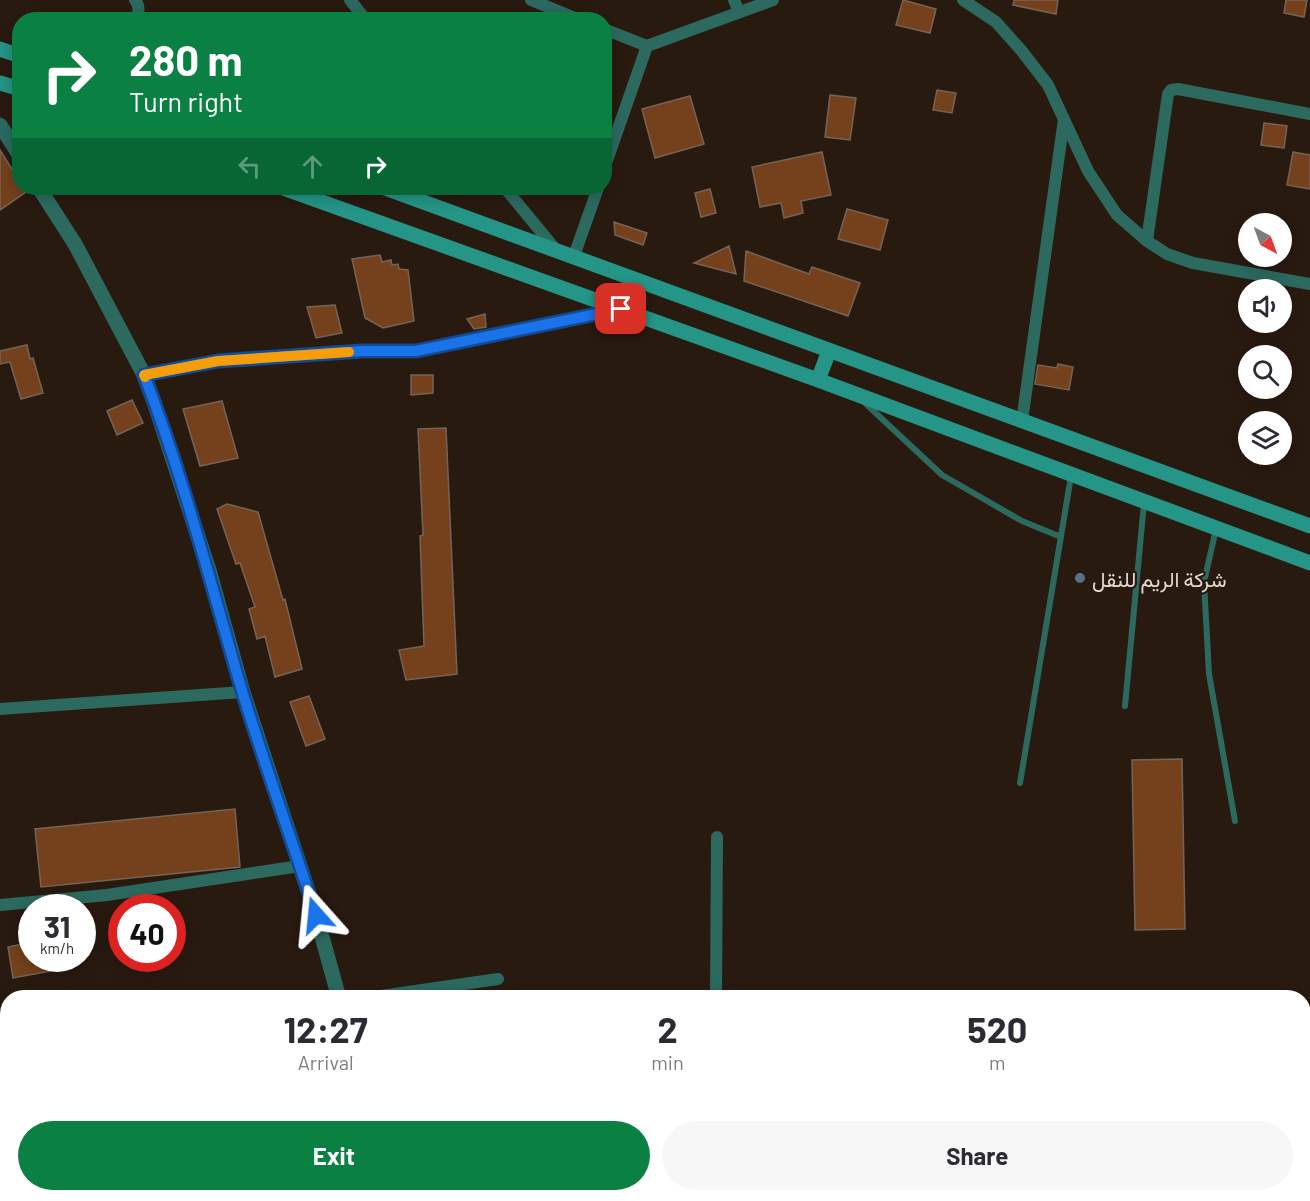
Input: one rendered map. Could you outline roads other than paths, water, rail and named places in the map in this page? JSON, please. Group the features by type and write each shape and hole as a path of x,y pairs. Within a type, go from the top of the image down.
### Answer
{"main road":[{"path":"303,195 818,380 1216,530 1310,563"},
{"path":"404,195 1310,526"},
{"path":"818,380 829,351"}],"street":[{"path":"350,0 360,12"},
{"path":"531,0 560,12"},
{"path":"612,32 647,46 736,6 773,0"},
{"path":"963,0 996,22 1022,50 1048,85 1088,171 1118,215 1147,241 1167,254 1193,263 1310,284"},
{"path":"612,146 647,46"},
{"path":"1147,241 1168,94 1171,90 1178,89 1310,114"},
{"path":"1022,421 1064,118"},
{"path":"0,125 12,144"},
{"path":"44,195 75,244 144,375 172,452 209,570 243,692 300,866 337,990"},
{"path":"511,195 556,250"},
{"path":"574,256 596,195"},
{"path":"144,375 218,361 362,351 416,351 621,309"},
{"path":"0,709 243,692"},
{"path":"716,990 717,837"},
{"path":"0,905 106,895 300,866"},
{"path":"422,990 498,979"}],"lane":[{"path":"855,394 942,475 1022,521 1061,537"},
{"path":"1020,783 1071,475"},
{"path":"1125,706 1144,502"},
{"path":"1216,530 1204,582 1209,674 1235,821"}],"place":[{"name":"شركة الريم للنقل","path":"1080,578"}]}
